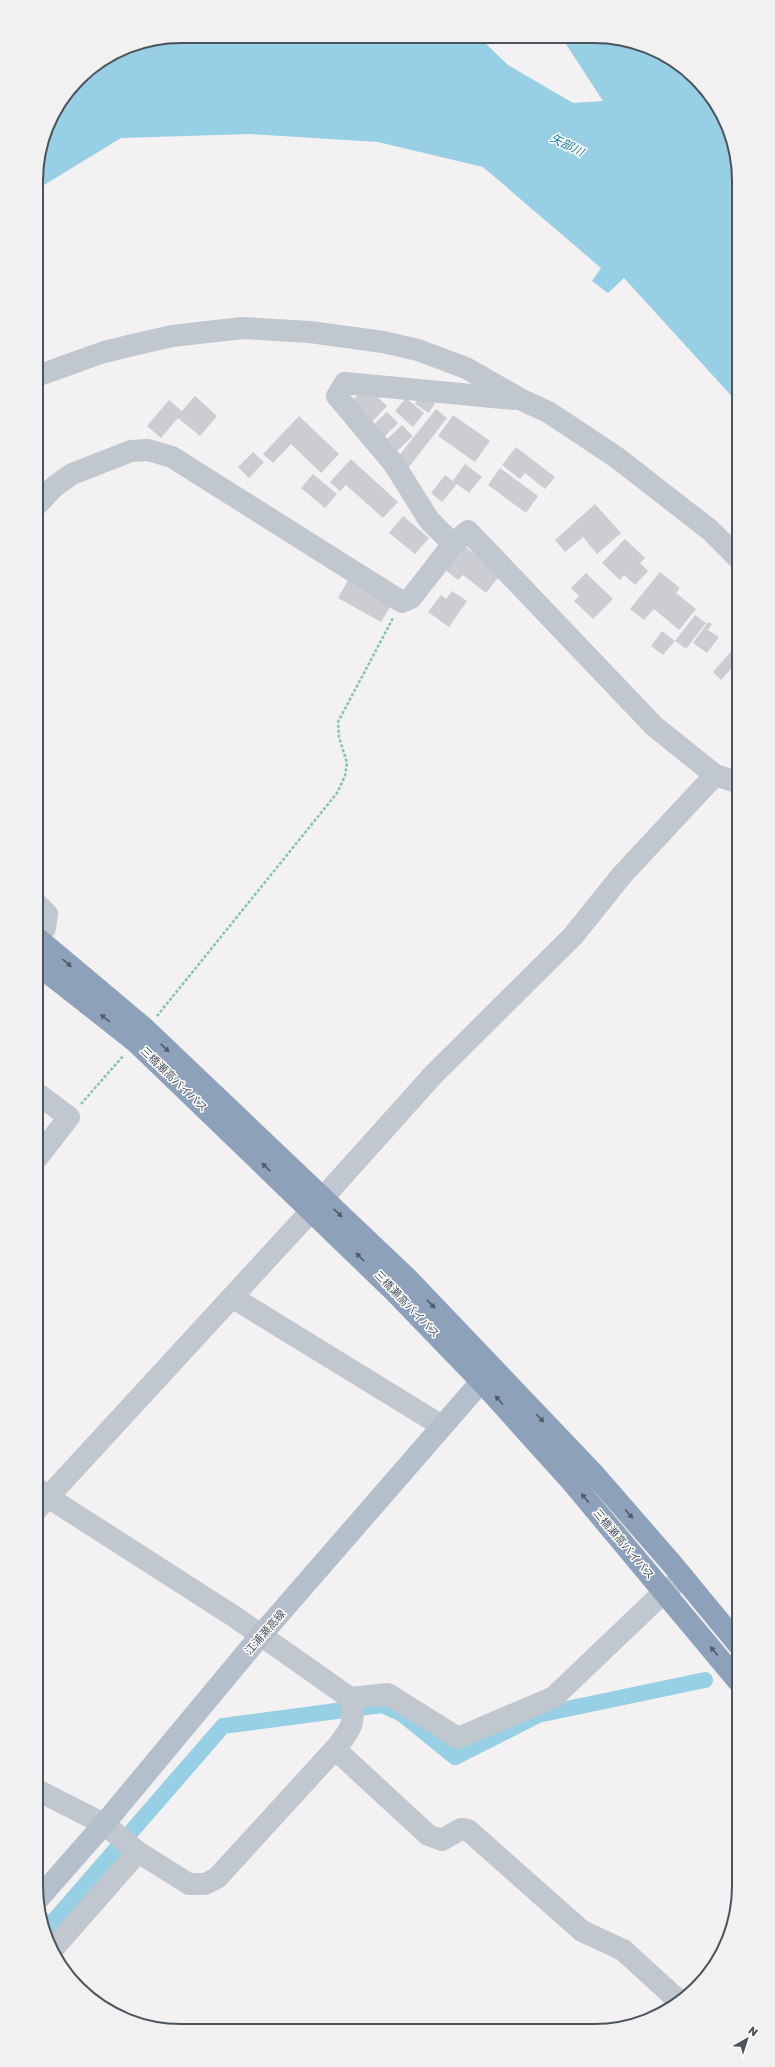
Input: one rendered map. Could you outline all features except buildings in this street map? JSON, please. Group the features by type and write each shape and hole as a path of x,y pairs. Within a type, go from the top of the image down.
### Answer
{"highway":[{"name":"三橋瀬高バイパス","path":"43,944 317,1204 409,1280 487,1374 572,1482 732,1674"},
{"name":"三橋瀬高バイパス","path":"43,967 141,1036"},
{"name":"三橋瀬高バイパス","path":"487,1374 593,1473 732,1633"}],"main road":[{"name":"江浦瀬高線","path":"43,1893 104,1824 261,1635 487,1374"}],"street":[{"path":"43,374 104,352 137,344 172,336 243,328 310,332 383,342 418,350 466,368 522,400 548,412 616,457 710,530 732,552"},
{"path":"453,544 429,520 394,464 337,396 345,383 522,400"},
{"path":"43,499 55,486 72,474 131,451 148,450 172,457 402,602 411,598 453,544 468,531 654,726 715,775 732,780"},
{"path":"43,1496 232,1297 434,1074 573,936 622,875 715,775"},
{"path":"43,910 47,914 45,928 43,931"},
{"path":"43,1098 69,1117 43,1151"},
{"path":"232,1297 442,1426"},
{"path":"43,1499 236,1617 352,1706"},
{"path":"352,1706 388,1694 458,1738 554,1697 664,1592 684,1578"},
{"path":"43,1793 104,1824 138,1852 189,1884 206,1884 217,1878 335,1749 352,1727 352,1706"},
{"path":"335,1749 428,1835 442,1840 460,1829 468,1830 582,1931 623,1950 675,1998"},
{"path":"56,1945 138,1852"}],"path":[{"path":"69,1117 141,1036 337,793 345,776 348,763 339,737 338,722 402,602"}],"water":[{"name":"矢部川","path":"483,43 486,44 508,65 573,103 603,101 565,43 612,44 638,50 655,57 671,66 685,77 704,97 718,120 725,137 729,154 732,172 732,397 624,278 608,293 592,281 601,268 483,167 378,142 250,134 121,138 43,186 43,172 46,154 53,128 71,97 83,83 112,61 137,50 163,44"},
{"path":"46,1912 63,1926 52,1935 50,1930"}],"waterway":[{"path":"49,1926 223,1726 382,1705 402,1714 455,1757 538,1715 705,1680"}]}
